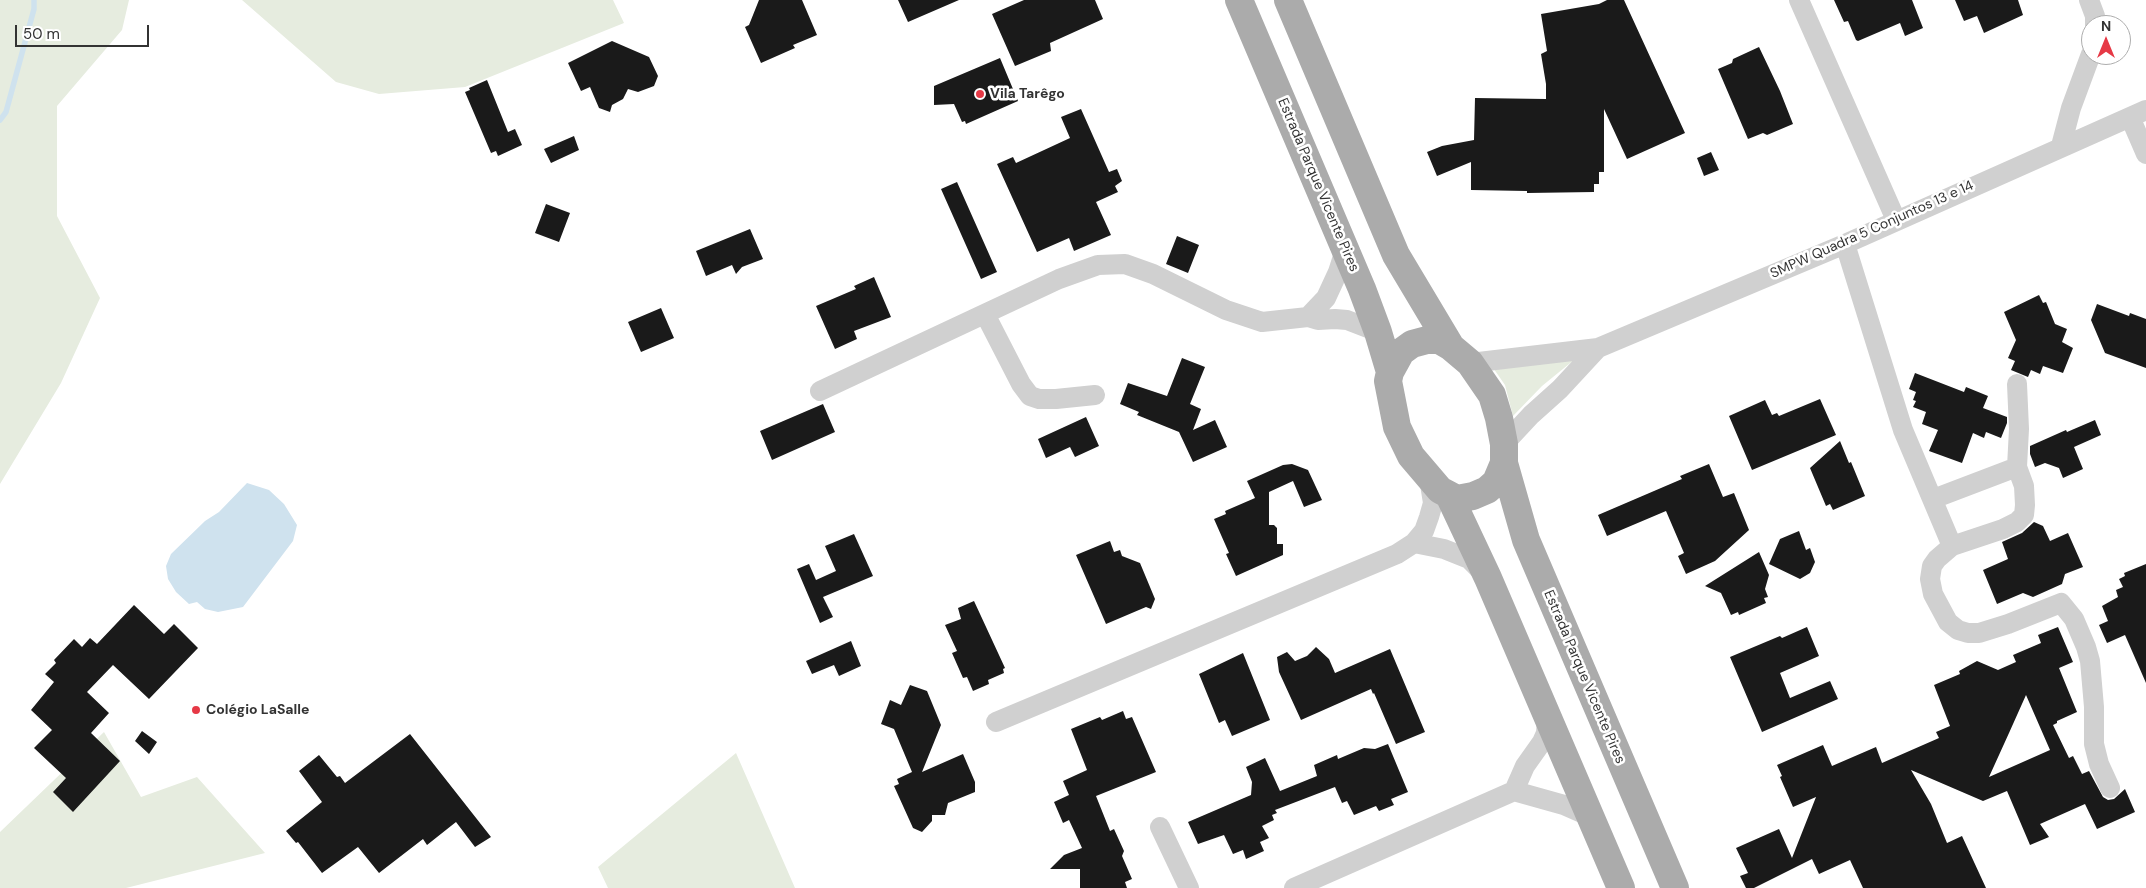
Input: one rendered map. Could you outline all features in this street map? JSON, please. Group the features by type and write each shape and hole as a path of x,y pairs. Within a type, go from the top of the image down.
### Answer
{"main road":[{"name":"Estrada Parque Vicente Pires","path":"1240,0 1345,250 1378,332 1390,372"},
{"path":"1288,0 1396,255 1461,355 1492,395 1499,418 1504,453 1496,482 1487,490 1473,496 1457,499 1439,486 1411,456 1397,428 1388,382 1390,372 1401,352 1412,344 1427,340 1439,340 1461,355"},
{"name":"Estrada Parque Vicente Pires","path":"1504,453 1526,540 1675,888"},
{"path":"1439,486 1488,578 1621,888"}],"street":[{"path":"1799,0 1896,220"},
{"path":"2089,0 2094,15"},
{"path":"2061,146 2071,108 2087,65"},
{"path":"2138,114 2146,154"},
{"name":"SMPW Quadra 5 Conjuntos 13 e 14","path":"1461,355 1598,348 1845,244 2061,146 2138,114"},
{"path":"1845,244 1904,430 1952,546"},
{"path":"1308,318 1326,298 1338,272 1345,250"},
{"path":"820,391 1087,268 1110,264 1125,264 1153,274 1226,310 1262,322 1308,318 1348,320 1378,332"},
{"path":"985,314 1021,384 1030,396 1039,399 1056,399 1095,395"},
{"name":"SMPW Quadra 5 Conjuntos 13 e 14","path":"1504,453 1531,415 1560,389 1598,348"},
{"path":"2017,384 2019,429 2017,467 2024,486 2024,515 2017,522 2003,529 1952,546 1932,566 1930,579 1934,594 1948,622 1958,630 1968,633 1979,633 2008,624 2061,603 2074,619 2090,661 2095,724 2094,744 2099,764 2110,788"},
{"path":"1933,500 2017,467"},
{"path":"996,722 1397,554 1414,543 1424,531 1439,486"},
{"path":"1414,543 1444,549 1469,559 1488,578"},
{"path":"1514,791 1525,766 1542,742 1546,732 1547,719"},
{"path":"1294,888 1514,791 1564,805 1589,816"},
{"path":"1160,827 1190,888"}],"shaded area":[{"path":"0,0 129,0 122,30 57,106 57,216 100,298 61,383 0,484"},
{"path":"242,0 613,0 624,23 465,87 379,94 336,82"},
{"path":"1585,351 1542,386 1513,416 1505,385 1489,362"},
{"path":"104,732 141,797 197,777 265,853 126,888 0,888 0,832"},
{"path":"736,753 795,888 608,888 598,867"}],"water":[{"path":"247,483 269,490 284,504 297,525 293,541 243,607 218,612 205,609 197,602 189,604 176,592 168,579 166,566 171,554 205,521 219,512"}],"building":[{"path":"759,0 802,0 817,35 793,45 795,48 761,63 745,27 749,25"},
{"path":"898,0 959,0 908,22"},
{"path":"1024,0 1095,0 1103,19 1050,43 1051,51 1015,66 992,14"},
{"path":"1607,0 1624,0 1685,133 1627,159 1604,109 1604,172 1599,172 1599,184 1594,184 1594,192 1527,193 1527,191 1471,190 1471,162 1437,176 1427,152 1442,146 1474,140 1475,98 1546,99 1546,84 1541,54 1547,51 1541,14 1599,4"},
{"path":"1834,0 1912,0 1923,28 1905,36 1900,23 1858,41 1848,21 1844,22"},
{"path":"1955,0 2018,0 2023,15 1984,33 1977,16 1964,21"},
{"path":"612,41 649,57 658,76 654,86 638,92 628,89 623,99 612,105 610,112 599,108 590,87 581,91 568,63"},
{"path":"1759,47 1793,124 1767,135 1763,133 1748,139 1718,69 1732,63 1733,59"},
{"name":"Vila Tarêgo","path":"1000,58 1018,101 966,124 965,121 962,122 954,104 934,105 934,86"},
{"path":"487,80 508,132 515,129 522,145 498,156 496,151 491,153 465,92 470,90 469,88"},
{"path":"1081,109 1109,172 1117,169 1122,181 1115,186 1118,192 1096,202 1111,235 1074,251 1069,238 1037,252 997,164 1013,157 1016,163 1070,138 1061,117"},
{"path":"574,136 579,150 551,163 544,149"},
{"path":"1711,152 1719,170 1704,176 1697,158"},
{"path":"957,182 997,272 981,279 941,189"},
{"path":"546,204 570,213 559,242 535,233"},
{"path":"750,229 763,259 742,267 736,274 732,265 706,276 696,251"},
{"path":"1177,236 1199,245 1188,273 1166,264"},
{"path":"874,277 891,317 854,331 857,339 835,349 816,306 856,289 854,286"},
{"path":"2039,295 2043,303 2046,302 2055,324 2067,329 2062,342 2073,348 2063,373 2043,366 2040,374 2031,370 2028,377 2011,370 2015,361 2008,358 2016,340 2004,312"},
{"path":"2097,304 2129,316 2130,313 2146,319 2146,368 2105,353 2091,320"},
{"path":"661,308 674,338 641,352 628,322"},
{"path":"1182,358 1205,367 1190,404 1201,409 1193,430 1215,420 1227,447 1193,462 1179,432 1137,415 1139,412 1120,404 1128,383 1167,396"},
{"path":"1915,373 1964,392 1966,387 1988,396 1983,408 2007,417 2007,423 2001,438 1986,432 1984,438 1973,433 1962,463 1929,451 1938,430 1922,424 1926,412 1913,407 1916,401 1913,400 1916,392 1909,389"},
{"path":"1820,399 1836,435 1752,470 1729,416 1765,400 1772,415 1777,413 1779,416"},
{"path":"823,404 835,432 772,460 760,431"},
{"path":"1086,417 1099,446 1075,457 1070,447 1046,458 1038,439"},
{"path":"2095,420 2101,435 2074,447 2083,469 2063,478 2059,468 2045,463 2035,467 2030,454 2030,446"},
{"path":"1840,441 1865,496 1833,510 1830,504 1826,506 1810,468"},
{"path":"1292,464 1308,470 1322,500 1304,507 1293,481 1269,492 1269,525 1274,525 1277,528 1277,544 1283,544 1283,555 1236,576 1226,554 1229,553 1214,519 1226,514 1225,511 1255,498 1247,481 1283,465"},
{"path":"1709,464 1723,497 1734,493 1749,530 1715,561 1686,574 1678,556 1684,553 1666,511 1607,536 1598,515 1682,479 1680,476"},
{"path":"2034,522 2043,526 2050,541 2068,533 2083,567 2065,574 2062,584 2033,597 2023,593 1997,604 1983,570 2008,559 2002,542 2022,533"},
{"path":"1799,531 1806,550 1810,548 1815,562 1810,573 1800,579 1769,564 1780,539"},
{"path":"854,534 873,576 823,597 833,617 820,623 797,569 809,564 816,580 836,571 825,546"},
{"path":"1110,541 1114,552 1120,550 1122,556 1140,563 1155,599 1151,609 1146,607 1106,624 1076,555"},
{"path":"1759,552 1769,575 1765,589 1768,597 1764,598 1766,603 1739,615 1738,612 1731,615 1721,593 1705,586"},
{"path":"2146,564 2146,683 2125,635 2107,643 2099,625 2108,621 2102,606 2118,597 2116,590 2123,587 2119,579 2125,576 2124,573"},
{"path":"974,601 1005,668 1003,669 1004,673 988,680 989,684 973,691 967,677 963,678 952,653 957,651 945,625 961,619 958,608"},
{"path":"134,605 164,634 174,624 198,648 149,699 113,665 87,692 109,713 91,733 120,761 73,812 53,792 66,778 34,748 52,730 31,710 54,682 45,674 56,663 54,660 74,639 82,647 90,638 97,644"},
{"path":"1807,627 1819,656 1780,673 1790,698 1830,681 1838,699 1762,732 1730,657"},
{"path":"2058,627 2073,662 2059,668 2077,712 2057,721 2053,725 2069,758 2073,756 2082,774 2089,771 2103,797 2108,800 2114,799 2125,789 2135,812 2097,829 2085,804 2040,824 2049,837 2030,845 2007,791 1983,801 1911,770 1931,804 1947,843 1962,836 1986,888 1863,888 1850,860 1819,874 1812,859 1754,888 1746,888 1740,876 1748,873 1736,848 1779,829 1792,858 1816,797 1793,807 1777,765 1823,745 1832,766 1876,747 1882,763 1939,738 1936,732 1950,726 1934,685 1960,674 1959,671 1977,661 1998,670 2016,662 2013,655 2041,643 2038,635","holes":["2026,695 2050,750 1989,777"]},
{"path":"851,641 861,666 839,676 834,665 812,674 806,661"},
{"path":"1316,647 1329,659 1335,673 1390,649 1425,732 1396,744 1371,689 1301,720 1279,672 1277,657 1287,652 1295,661 1307,656"},
{"path":"1243,653 1270,720 1232,736 1225,720 1219,723 1199,674"},
{"path":"910,685 927,691 941,725 922,772 963,754 975,782 975,792 948,803 945,815 932,815 932,821 922,832 913,828 894,786 899,784 897,779 912,772 894,729 881,724 890,700 901,705"},
{"path":"1123,711 1126,719 1132,717 1156,772 1096,796 1110,831 1114,829 1124,851 1122,856 1132,879 1125,882 1127,888 1080,888 1080,869 1050,869 1064,855 1082,848 1069,820 1063,823 1054,802 1069,795 1063,781 1087,770 1071,729 1100,717 1102,720"},
{"path":"142,731 157,742 149,754 135,741"},
{"path":"410,734 491,837 475,847 456,822 427,845 423,839 379,873 358,847 322,873 298,842 296,843 286,831 322,802 299,771 319,755 337,777 340,776 345,783"},
{"path":"1388,744 1408,792 1391,799 1394,805 1379,811 1376,806 1354,815 1347,801 1342,803 1335,787 1275,810 1277,813 1272,815 1274,820 1262,826 1269,838 1260,842 1264,851 1246,859 1243,850 1233,854 1224,835 1198,844 1188,822 1251,795 1252,782 1246,767 1265,758 1280,791 1317,776 1314,765 1337,755 1338,759 1364,748 1375,749"}],"waterway":[{"path":"0,120 6,112 34,9 34,0"}],"place":[{"name":"Vila Tarêgo","path":"980,94"},
{"name":"Colégio LaSalle","path":"196,710"}]}
